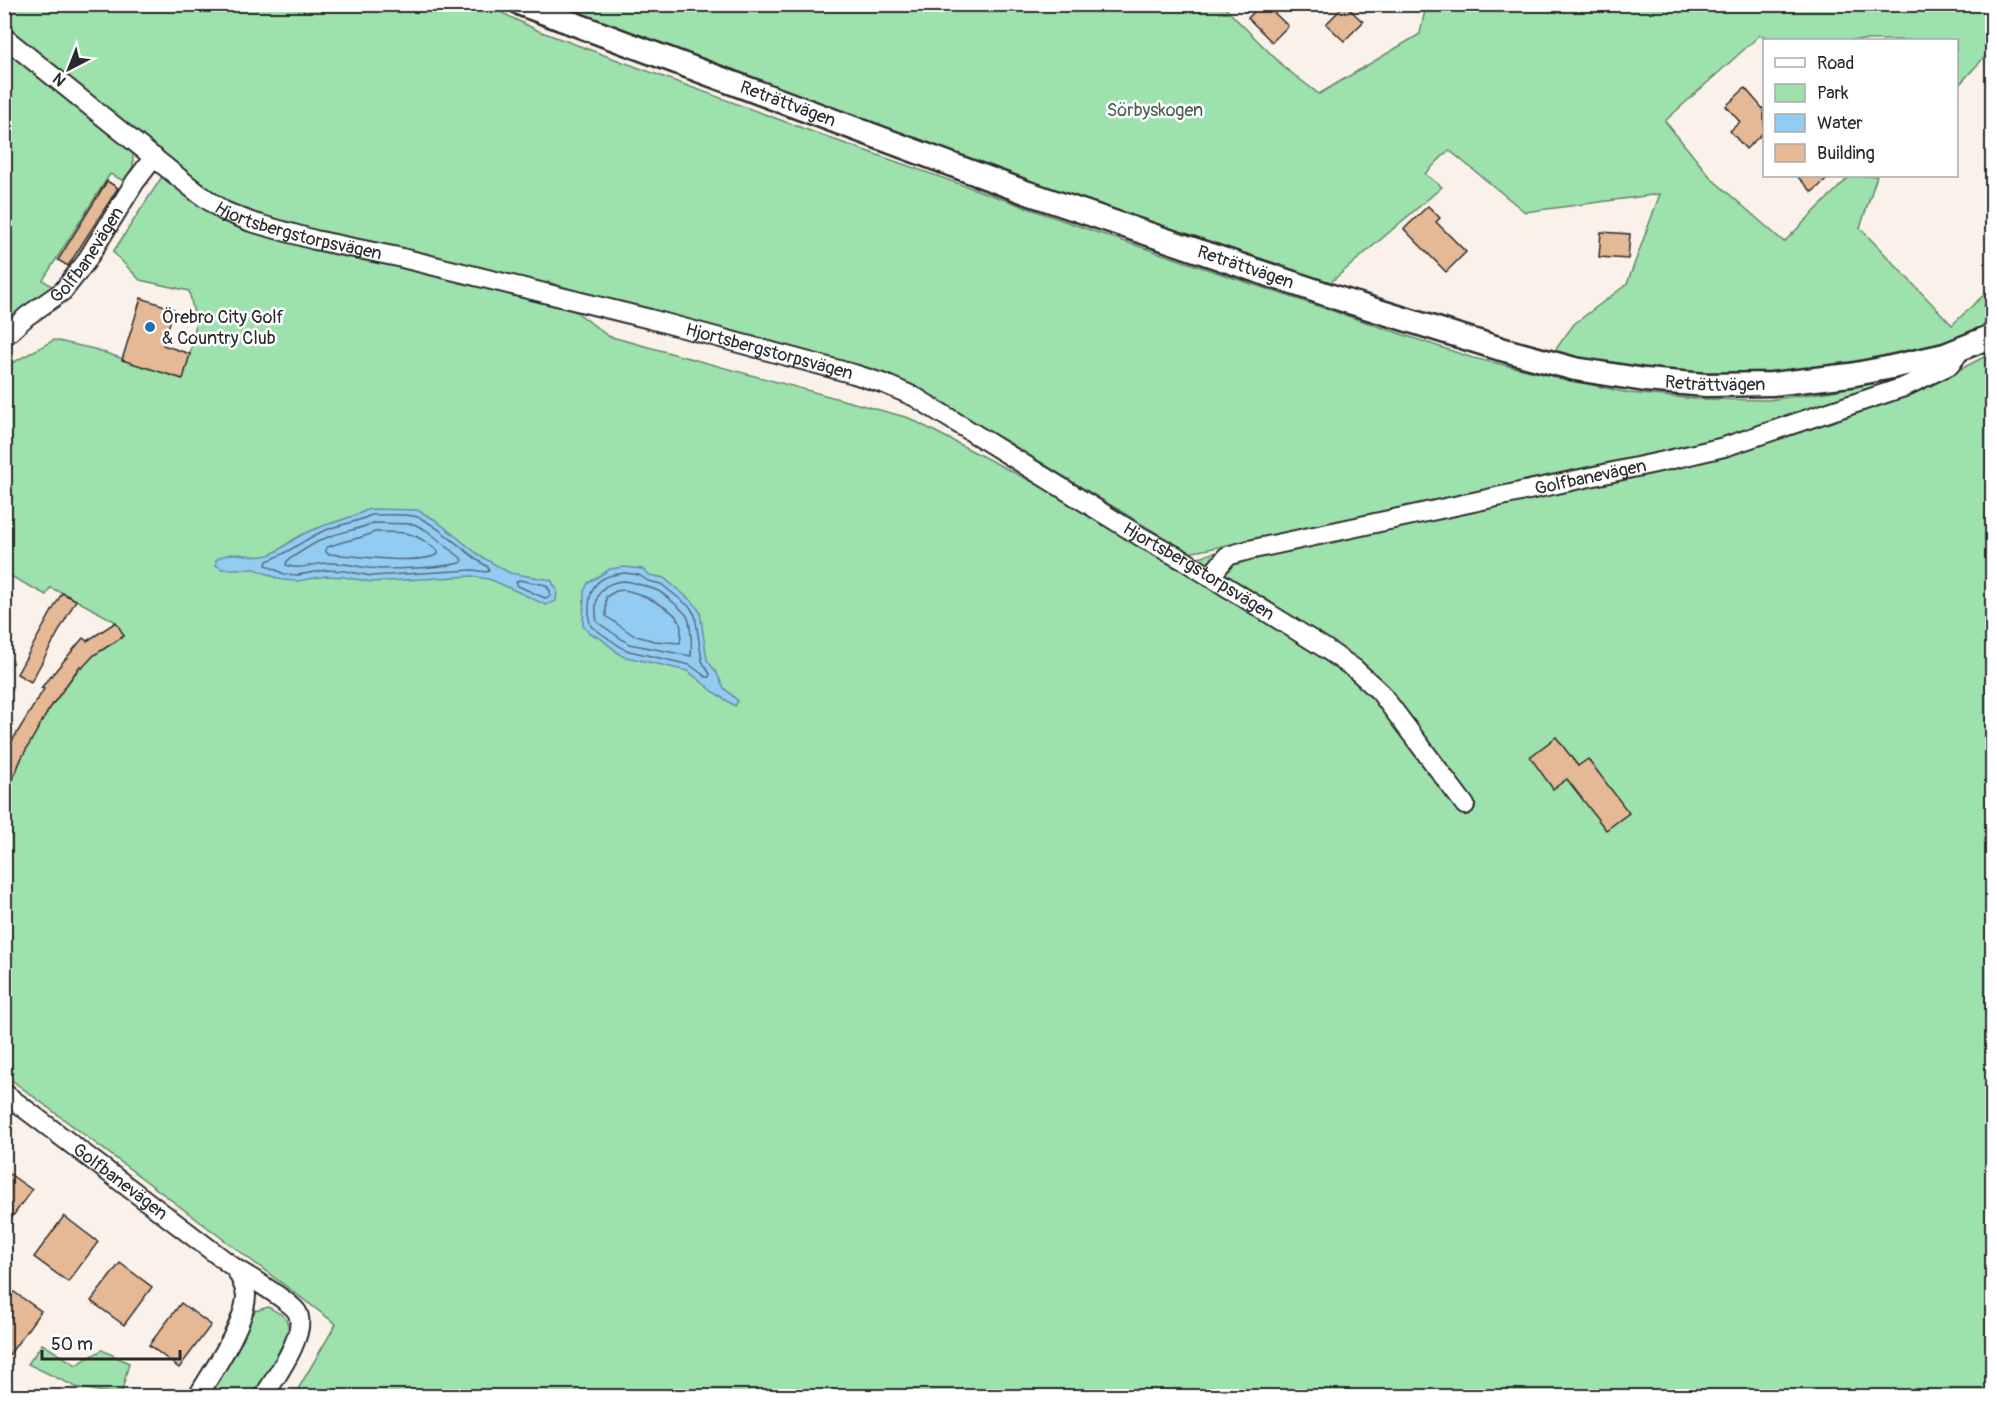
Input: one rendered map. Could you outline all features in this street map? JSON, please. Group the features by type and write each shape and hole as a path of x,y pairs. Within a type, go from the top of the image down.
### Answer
{"street":[{"name":"Reträttvägen","path":"521,4 1026,192 1342,300 1501,349 1575,369 1645,380 1696,384 1772,384 1850,375 1887,368 1945,355 1992,336"},
{"name":"Hjortsbergstorpsvägen","path":"4,37 224,212 315,240 398,257 789,356 885,384 915,397 1323,646 1355,669 1380,692 1465,805"},
{"name":"Golfbanevägen","path":"4,337 27,316 63,291 85,263 135,182 154,157"},
{"name":"Golfbanevägen","path":"1210,577 1227,556 1249,550 1724,447 1904,387 1950,365 1962,348"},
{"name":"Golfbanevägen","path":"4,1093 236,1269 296,1311 299,1320 298,1331 291,1349 264,1396"},
{"path":"198,1396 244,1311 246,1294 236,1269"},
{"path":"244,1311 256,1300 277,1296"}],"green space":[{"path":"5,5 486,5 539,31 832,139 1093,231 1473,358 1628,393 1698,399 1768,400 1833,391 1934,366 1919,390 1992,353 1992,1396 294,1396 336,1324 5,1075 4,802 22,757 48,711 73,676 94,655 124,636 116,622 63,593 50,588 46,595 5,573 5,367 54,340 94,349 182,379 196,323 189,291 140,280 113,252 171,163 5,30","holes":["548,282 637,310 889,381 1008,442 1189,553 1286,533 1184,561 909,418 608,336 561,300"]},
{"name":"Sörbyskogen","path":"534,5 1222,5 1285,68 1319,94 1420,34 1426,5 1992,5 1992,49 1958,86 1958,39 1771,39 1760,35 1665,121 1712,179 1784,242 1849,177 1877,177 1860,228 1952,325 1992,287 1992,330 1885,362 1777,374 1632,370 1553,353 1574,324 1627,284 1660,194 1525,212 1449,150 1425,174 1442,187 1331,282 1318,280 1277,264 1014,176"},
{"path":"4,46 133,149 133,167 124,181 110,174 43,280 53,287 49,293 4,325"},
{"path":"268,1307 284,1317 289,1336 281,1357 257,1396 204,1396 255,1311"},
{"path":"42,1344 76,1365 102,1350 129,1363 121,1395 76,1387 28,1364"}],"water":[{"path":"369,509 417,510 434,519 480,556 510,573 551,580 557,590 556,601 546,605 492,580 473,576 371,582 326,576 298,581 282,580 255,569 222,569 216,565 216,560 229,554 269,555 305,533"},
{"path":"624,567 642,569 650,575 664,578 694,603 700,612 707,660 724,688 738,701 735,706 688,671 622,656 600,638 589,633 583,625 584,592 588,583 610,569"}],"building":[{"path":"1262,4 1265,4 1288,26 1272,42 1248,18"},
{"path":"1345,5 1363,22 1344,41 1326,24"},
{"path":"1745,88 1763,109 1763,133 1746,149 1730,131 1740,122 1726,106"},
{"path":"1798,177 1830,177 1812,192"},
{"path":"107,181 118,188 68,266 58,260"},
{"path":"1428,206 1440,218 1436,222 1466,252 1446,272 1404,229"},
{"path":"1601,232 1630,234 1628,259 1599,257"},
{"name":"Örebro City Golf & Country Club","path":"141,298 174,309 163,345 190,354 183,379 122,360"},
{"path":"62,593 76,600 31,682 17,674"},
{"path":"116,622 124,636 94,655 82,668 80,666 48,711 22,757 4,799 4,754 44,689 41,688 83,638 87,641"},
{"path":"1556,737 1578,766 1588,759 1629,813 1606,830 1567,779 1553,789 1530,757"},
{"path":"4,1170 32,1190 4,1228"},
{"path":"64,1216 98,1242 68,1282 34,1257"},
{"path":"120,1263 152,1287 124,1325 91,1301"},
{"path":"4,1285 41,1311 4,1362"},
{"path":"181,1303 211,1325 179,1368 149,1345"}],"place":[{"name":"Örebro City Golf & Country Club","path":"150,327"}]}
